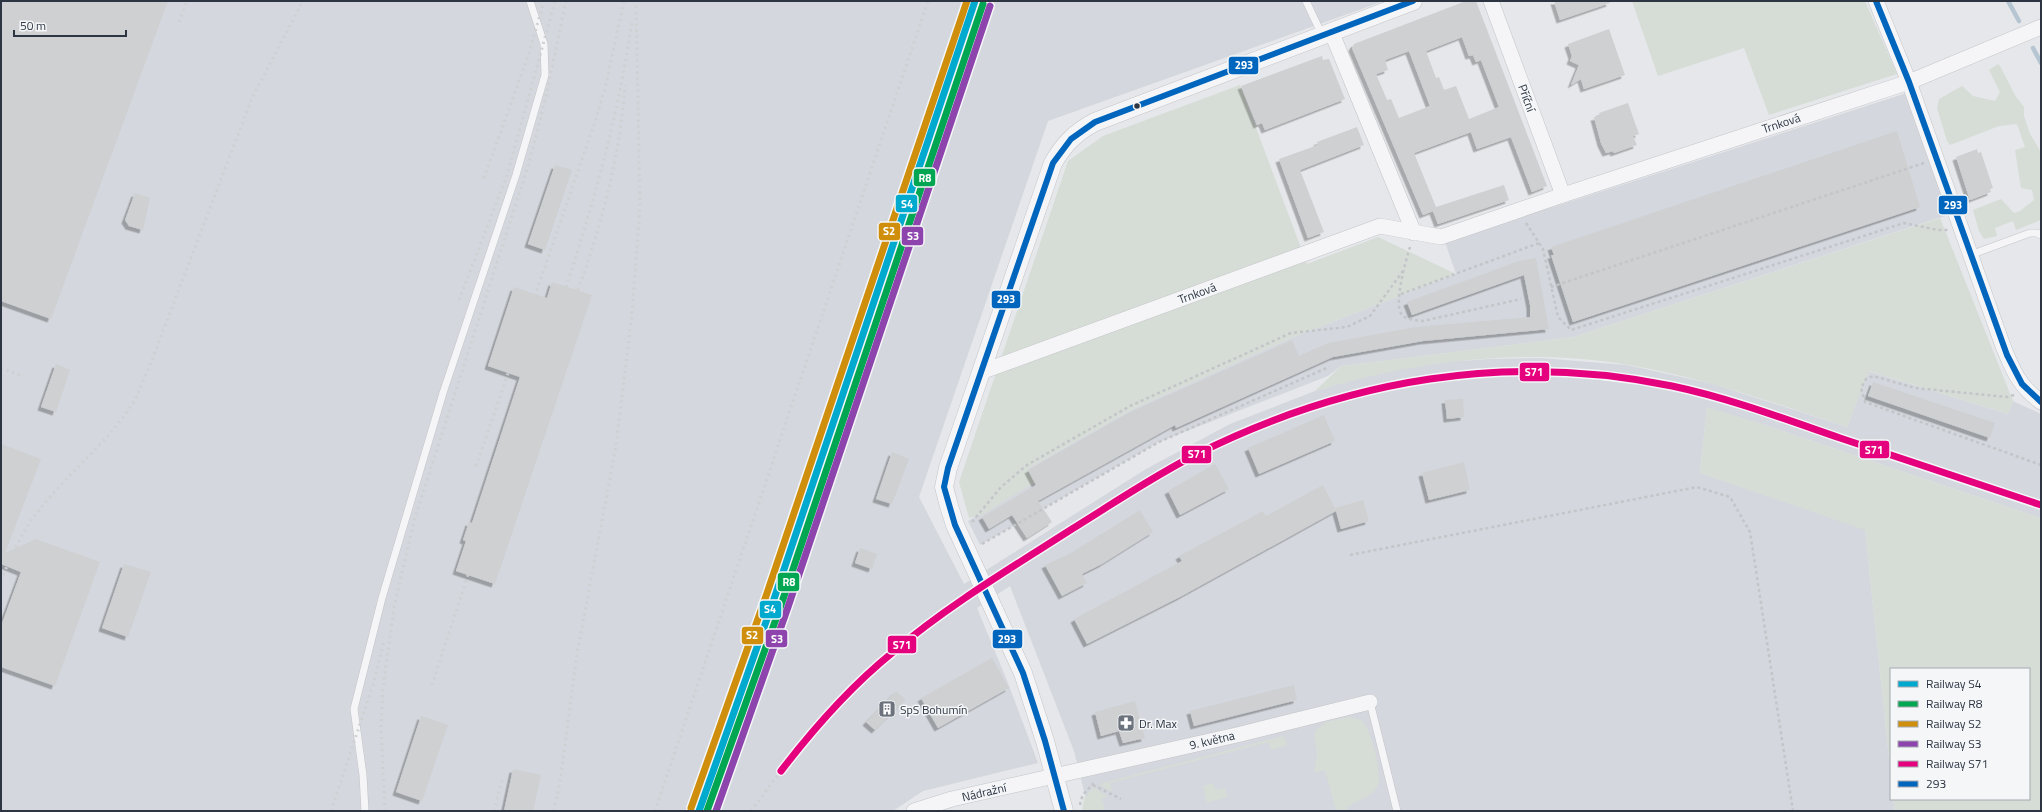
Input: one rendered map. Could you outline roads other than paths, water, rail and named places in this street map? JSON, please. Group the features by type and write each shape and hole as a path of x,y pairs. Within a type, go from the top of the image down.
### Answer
{"street":[{"path":"1071,810 1055,776 1022,673 961,538 945,497 945,479 1053,163 1067,141 1085,127 1106,117 1413,1"},
{"name":"Příční","path":"1491,1 1563,195"},
{"path":"1876,1 1909,82 2013,371 2025,389 2041,402"},
{"name":"Trnková","path":"981,372 1380,226 1442,237 1563,195 1909,82 2041,27"},
{"path":"1327,33 1414,233"},
{"name":"9. května","path":"1055,776 1370,702"},
{"name":"Nádražní","path":"914,811 952,799 1055,776"}],"lane":[{"path":"365,811 363,775 354,709 382,598 443,393 516,175 545,75 544,44 530,1"},
{"path":"1306,1 1327,33"},
{"path":"1970,255 2030,233 2037,233 2041,235"},
{"path":"1370,702 1396,811"}],"waterway":[{"path":"2008,1 2019,21"},
{"path":"2033,48 2041,63"}],"railway":[{"path":"179,22 187,1"},
{"path":"1,580 19,540 44,503 108,436 131,406 150,365 252,98 303,1"},
{"path":"484,178 528,56 544,1"},
{"path":"459,300 507,175 555,1"},
{"path":"385,811 381,727 383,688 394,607 414,521 529,163 546,96 566,1"},
{"path":"476,466 596,119 606,84 624,1"},
{"path":"554,811 560,782 577,654 616,446 632,313 640,206 636,1"},
{"path":"655,811 928,1"},
{"path":"566,287 587,221 605,155 627,55 632,21"},
{"path":"578,290 595,240 609,189 619,137 625,85"},
{"path":"1,368 20,375"},
{"path":"432,685 468,575"},
{"path":"331,811 373,685 384,641"},
{"path":"751,811 781,771"},
{"path":"494,811 502,780"}],"rail line":[{"name":"S2","path":"691,808 765,599 967,1"},
{"name":"S4","path":"699,811 773,602 975,1"},
{"name":"R8","path":"707,811 781,605 983,4"},
{"name":"S3","path":"716,811 788,607 990,6"},
{"name":"S71","path":"781,771 806,739 833,709 877,666 935,619 1003,573 1166,470 1199,453 1255,427 1313,407 1371,390 1430,379 1490,373 1550,372 1611,376 1672,386 1757,409 2041,505"}],"place":[{"name":"SpS Bohumín","path":"887,709"},
{"name":"Dr. Max","path":"1126,723"}]}
